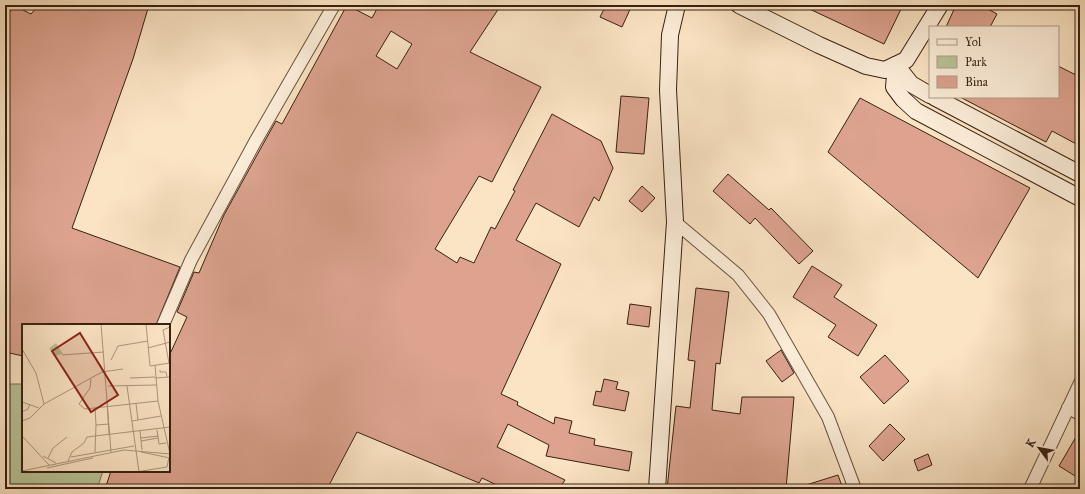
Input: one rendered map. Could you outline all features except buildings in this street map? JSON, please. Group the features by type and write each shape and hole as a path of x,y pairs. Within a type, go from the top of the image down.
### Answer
{"street":[{"path":"163,324 191,260 255,142 334,5"},
{"path":"657,489 675,222 668,90 670,35 677,5"},
{"path":"739,5 819,46 866,66 884,70 906,60 940,5"},
{"path":"896,65 911,84 929,94"},
{"path":"896,65 894,87 903,99 916,111 1080,198"},
{"path":"936,98 1080,174"},
{"path":"675,222 738,275 769,314 828,416 855,489"},
{"path":"1030,489 1080,383"},
{"path":"1068,408 1080,414"}],"green space":[{"path":"5,384 22,384 22,472 103,472 97,489 5,489"}]}
